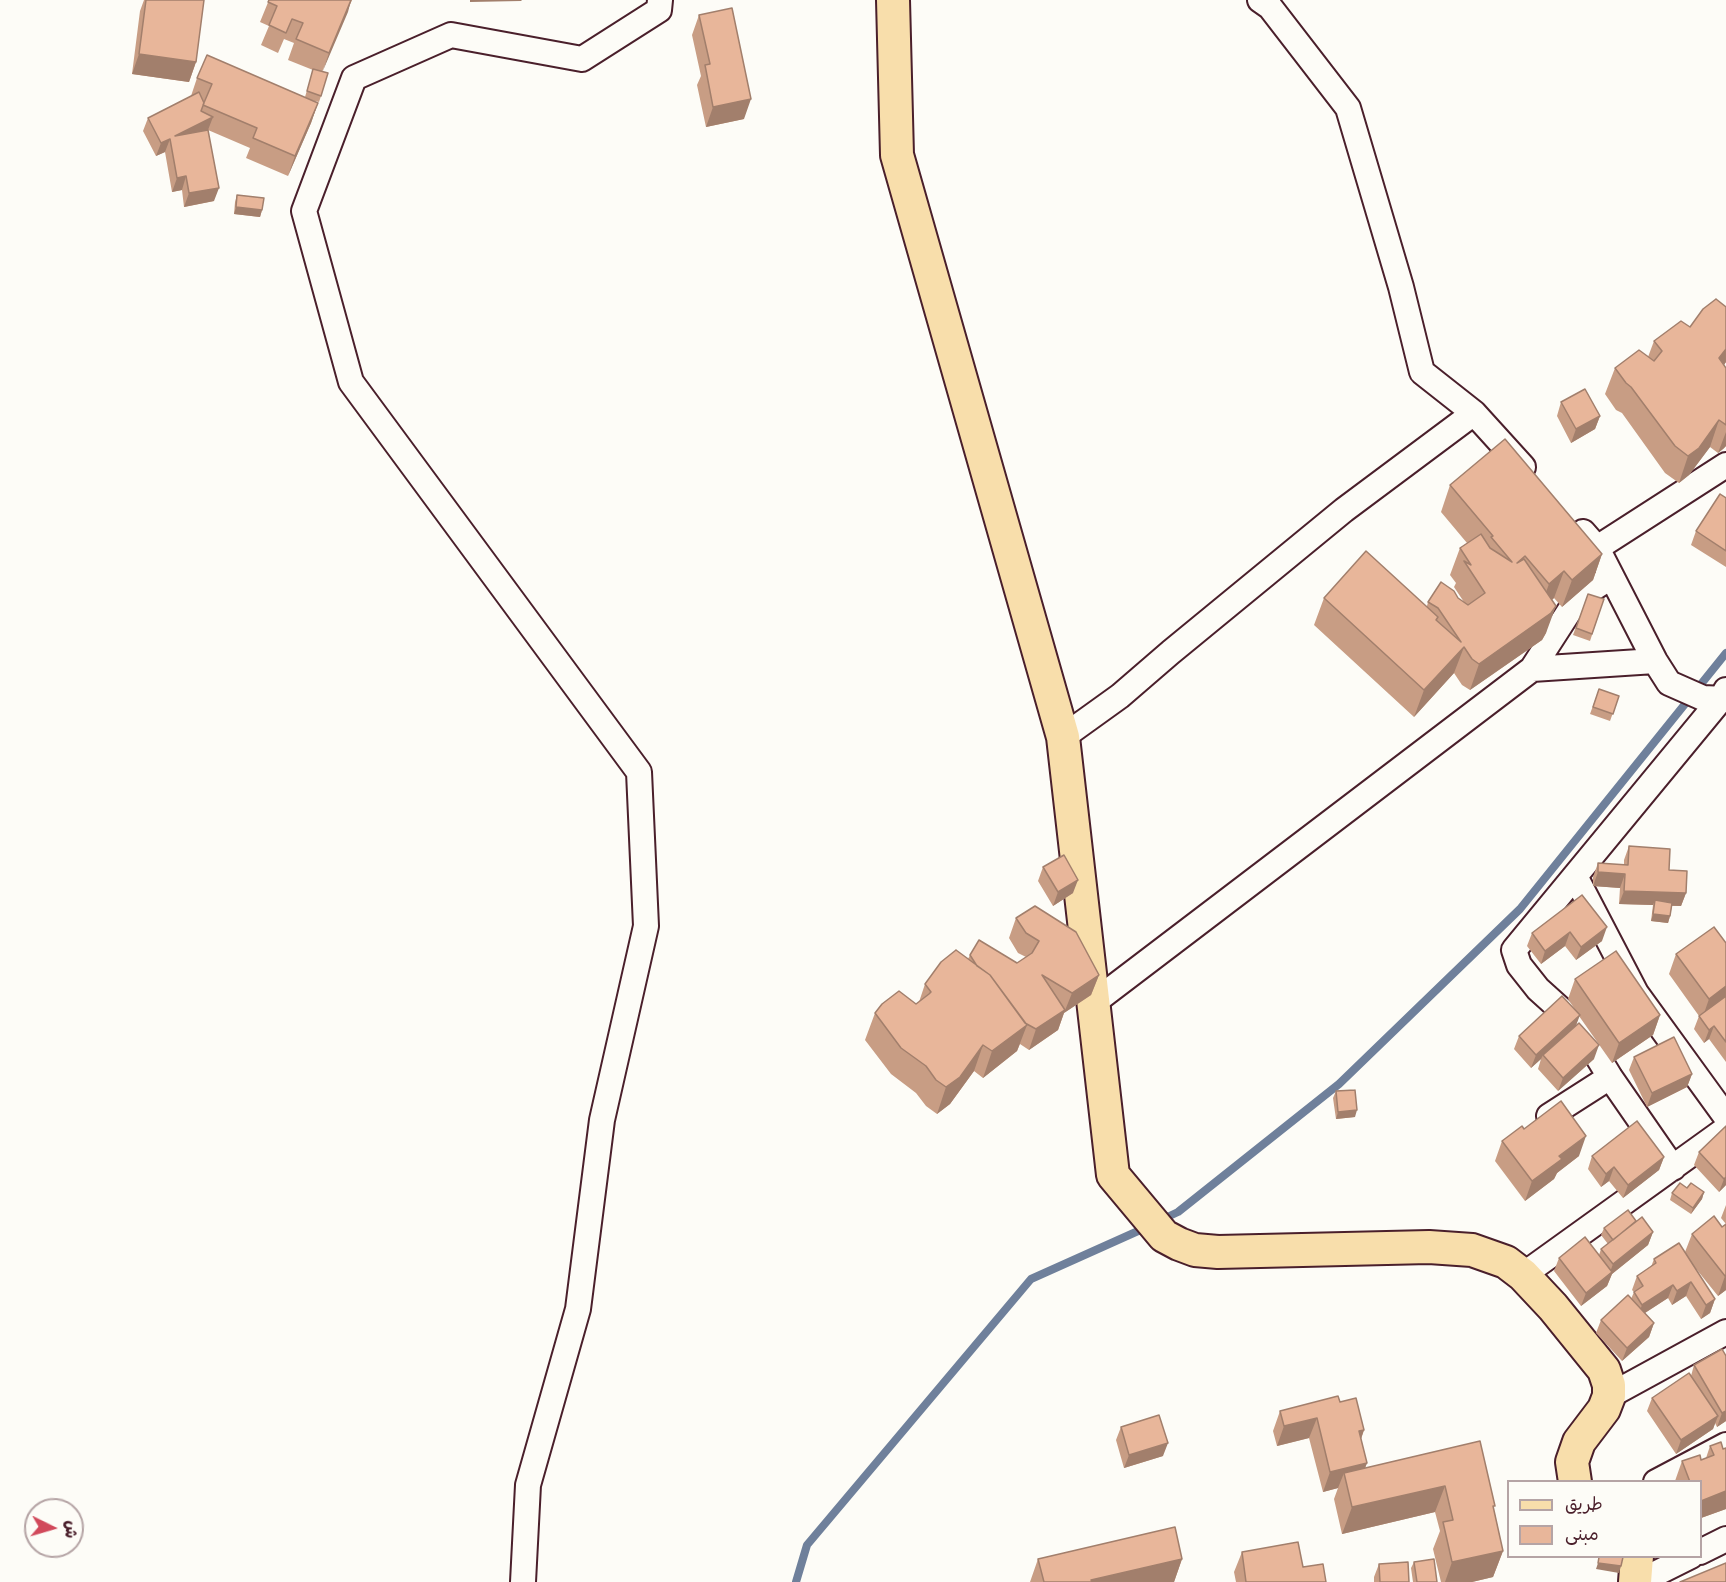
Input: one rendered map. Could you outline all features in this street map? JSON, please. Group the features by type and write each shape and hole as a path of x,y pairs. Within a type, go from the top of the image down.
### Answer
{"main road":[{"path":"893,0 897,155 1063,737 1113,1175 1164,1236 1179,1245 1195,1250 1218,1252 1429,1247 1472,1250 1506,1262 1523,1275 1553,1307 1604,1371 1610,1385 1604,1409 1579,1442 1572,1462 1575,1480"},
{"path":"1637,1558 1637,1582"}],"street":[{"path":"523,1582 528,1485 578,1309 602,1120 646,926 639,772 351,382 304,211 354,78 451,35 582,59 659,10 660,0"},
{"path":"1260,0 1270,7 1348,108 1401,287 1422,372 1474,413 1535,480"},
{"path":"1063,737 1120,696 1344,510 1474,413"},
{"path":"1597,548 1726,465"},
{"path":"1566,514 1597,548 1669,684 1719,696 1514,950 1519,965 1538,990 1579,1026 1610,1077 1672,1168"},
{"path":"1093,1003 1532,669 1572,607 1586,593 1611,577"},
{"path":"1532,669 1655,661"},
{"path":"1575,876 1636,993 1726,1117"},
{"path":"1549,1116 1610,1077"},
{"path":"1523,1275 1726,1129"},
{"path":"1609,1396 1726,1332"},
{"path":"1660,1480 1726,1445"},
{"path":"1702,1551 1726,1539"},
{"path":"1637,1582 1689,1558"}],"building":[{"path":"146,0 204,0 196,62 139,54"},
{"path":"269,0 351,0 329,53 296,39 303,23 292,19 286,33 269,25 277,6 268,2"},
{"path":"732,8 751,99 713,107 705,65 710,64 699,15"},
{"path":"207,55 318,103 295,156 253,138 257,128 203,105 212,84 197,78"},
{"path":"313,69 328,73 321,96 307,91"},
{"path":"199,92 204,103 201,111 213,117 175,136 208,130 219,188 189,193 186,176 177,178 170,139 161,143 148,118"},
{"path":"237,195 264,198 262,210 236,207"},
{"path":"1716,299 1726,307 1726,349 1719,358 1726,368 1726,425 1719,420 1699,448 1688,456 1675,446 1615,368 1639,350 1654,361 1662,351 1654,341 1681,321 1690,327 1703,309"},
{"path":"1585,389 1600,416 1576,429 1561,402"},
{"path":"1505,439 1602,554 1572,580 1564,571 1549,584 1525,556 1517,563 1524,559 1556,606 1551,613 1479,664 1472,659 1464,647 1424,690 1324,598 1366,551 1438,617 1436,620 1461,642 1438,608 1428,602 1441,582 1468,605 1485,593 1464,561 1471,565 1460,548 1481,534 1490,548 1512,562 1450,485"},
{"path":"1720,494 1726,498 1726,551 1696,531"},
{"path":"1588,594 1604,599 1592,634 1576,628"},
{"path":"1599,689 1619,696 1613,714 1593,707"},
{"path":"1629,846 1670,849 1669,870 1687,871 1686,893 1624,891 1625,874 1598,872 1598,863 1628,865"},
{"path":"1064,855 1078,880 1058,892 1043,867"},
{"path":"1582,895 1607,927 1581,947 1570,932 1545,951 1532,933"},
{"path":"1655,900 1672,903 1670,916 1653,914"},
{"path":"1035,906 1076,932 1099,975 1072,993 1042,975 1065,1010 1036,1029 1025,1023 990,975 977,966 970,955 979,940 1017,963 1032,953 1039,941 1026,933 1016,918"},
{"path":"1714,927 1726,943 1726,986 1709,999 1676,954"},
{"path":"956,950 990,975 1027,1025 992,1051 983,1045 960,1077 946,1087 936,1080 926,1066 901,1048 875,1013 882,1004 899,991 916,1004 929,994 931,992 925,984 941,962"},
{"path":"1616,951 1660,1015 1619,1043 1575,979"},
{"path":"1562,996 1580,1015 1536,1055 1519,1036"},
{"path":"1726,996 1726,1042 1714,1026 1709,1030 1699,1016"},
{"path":"1579,1023 1599,1045 1563,1078 1543,1055"},
{"path":"1674,1037 1692,1074 1652,1093 1634,1057"},
{"path":"1355,1090 1357,1110 1338,1112 1336,1091"},
{"path":"1561,1101 1586,1136 1559,1156 1562,1159 1532,1181 1502,1141 1522,1126 1524,1129"},
{"path":"1637,1121 1664,1157 1628,1185 1614,1167 1606,1174 1592,1156"},
{"path":"1726,1126 1726,1177 1724,1179 1699,1152"},
{"path":"1680,1183 1687,1188 1691,1183 1704,1192 1693,1208 1672,1193"},
{"path":"1628,1210 1636,1221 1613,1240 1604,1228"},
{"path":"1714,1216 1722,1227 1726,1224 1725,1276 1692,1234"},
{"path":"1642,1217 1653,1232 1613,1264 1601,1249"},
{"path":"1585,1237 1612,1272 1586,1293 1559,1258"},
{"path":"1679,1243 1715,1299 1706,1305 1691,1282 1677,1291 1673,1285 1642,1305 1634,1292 1643,1286 1637,1276 1656,1263 1654,1259"},
{"path":"1628,1295 1654,1323 1627,1348 1601,1320"},
{"path":"1722,1349 1726,1356 1726,1411 1722,1413 1694,1365"},
{"path":"1689,1373 1718,1416 1681,1440 1652,1398"},
{"path":"1338,1396 1340,1402 1356,1398 1364,1430 1359,1431 1367,1463 1330,1472 1317,1418 1284,1426 1280,1411"},
{"path":"1159,1415 1168,1443 1129,1455 1121,1427"},
{"path":"1480,1441 1503,1551 1452,1562 1443,1522 1453,1520 1445,1486 1352,1507 1344,1473"},
{"path":"1721,1442 1723,1449 1726,1448 1726,1491 1702,1501 1702,1480 1689,1480 1682,1461 1700,1455 1701,1460 1714,1455 1710,1446"},
{"path":"1175,1527 1182,1559 1091,1580 1092,1582 1044,1582 1038,1559"},
{"path":"1298,1542 1303,1567 1323,1564 1326,1582 1246,1582 1242,1552"},
{"path":"1599,1558 1623,1558 1621,1566 1598,1563"},
{"path":"1434,1559 1437,1582 1417,1582 1414,1562"},
{"path":"1408,1562 1409,1582 1380,1582 1379,1564"},
{"path":"1726,1563 1726,1582 1680,1582"}],"waterway":[{"path":"1161,1220 1178,1212 1339,1084 1520,909 1726,653"},
{"path":"796,1582 807,1545 1031,1279 1147,1227"}]}
